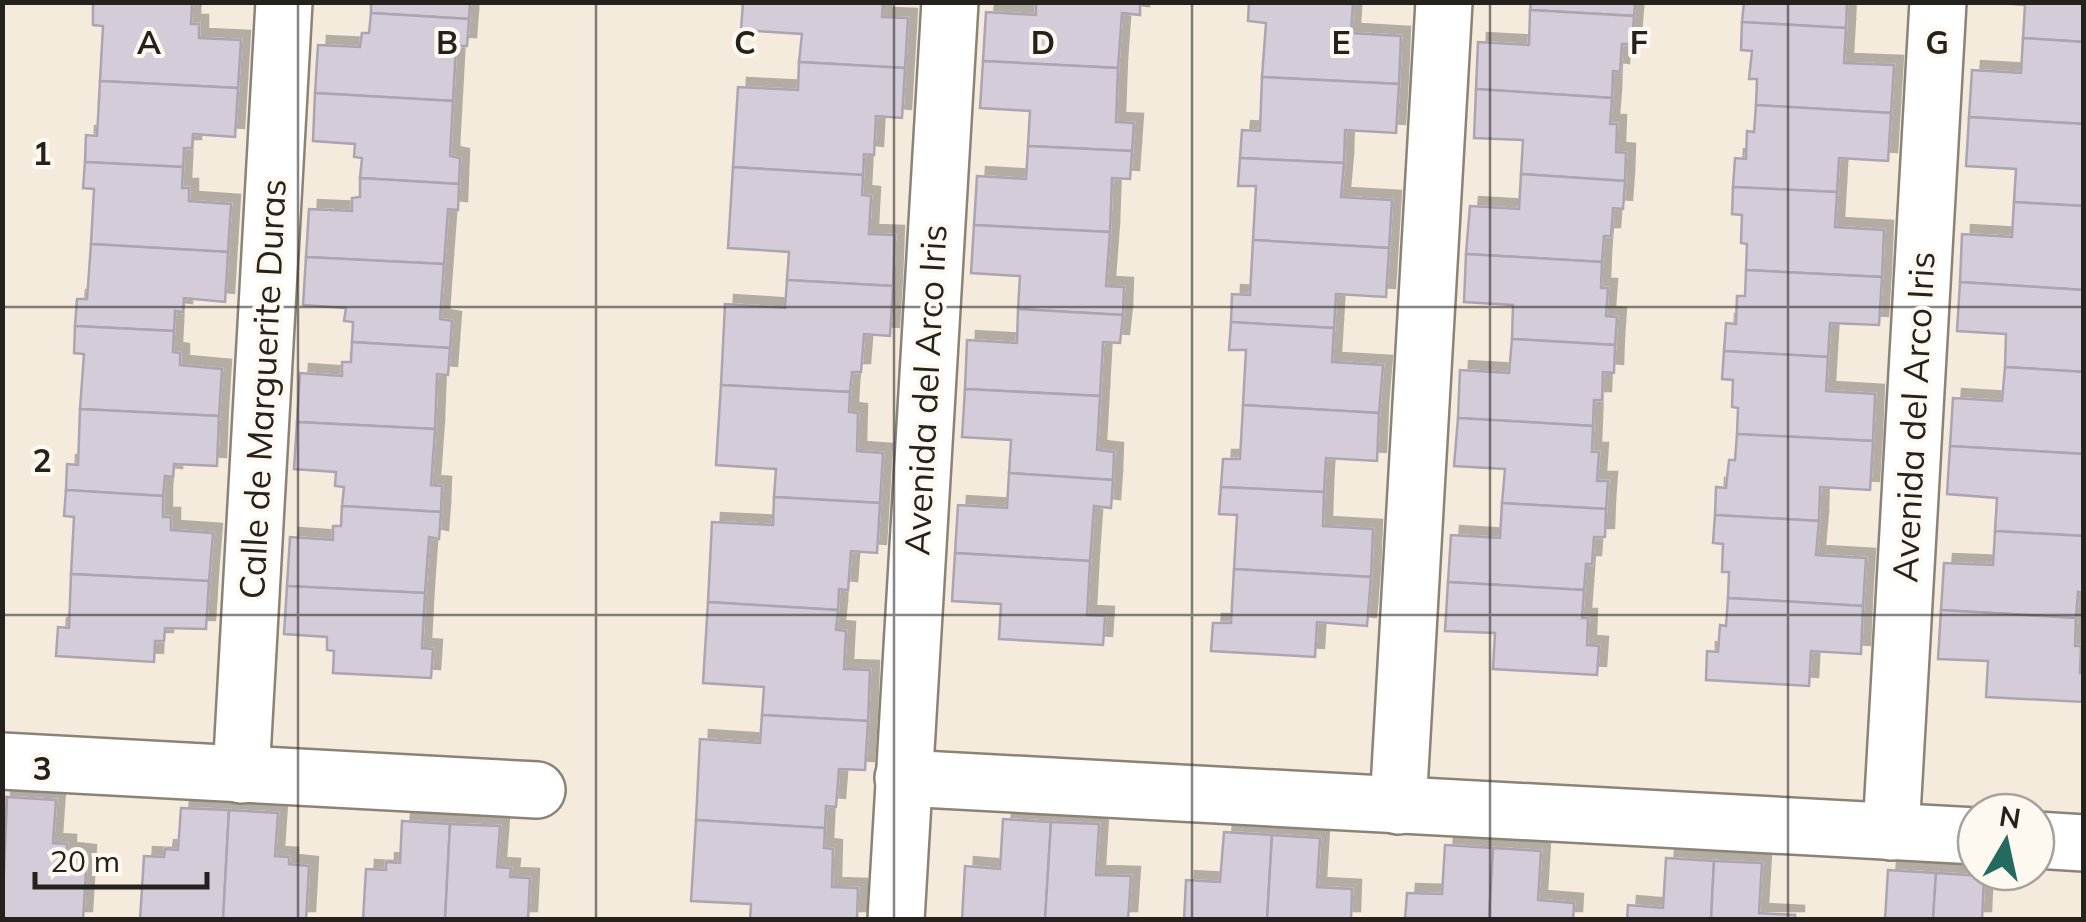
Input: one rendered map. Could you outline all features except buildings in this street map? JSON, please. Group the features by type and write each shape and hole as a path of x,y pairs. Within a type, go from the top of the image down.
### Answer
{"street":[{"name":"Calle de Marguerite Duras","path":"240,775 284,2"},
{"name":"Avenida del Arco Iris","path":"896,920 950,2"},
{"path":"1398,806 1444,2"},
{"name":"Avenida del Arco Iris","path":"1891,832 1938,2"},
{"path":"2,761 537,790"},
{"path":"902,778 1956,835"},
{"path":"2056,841 2084,843"}]}
